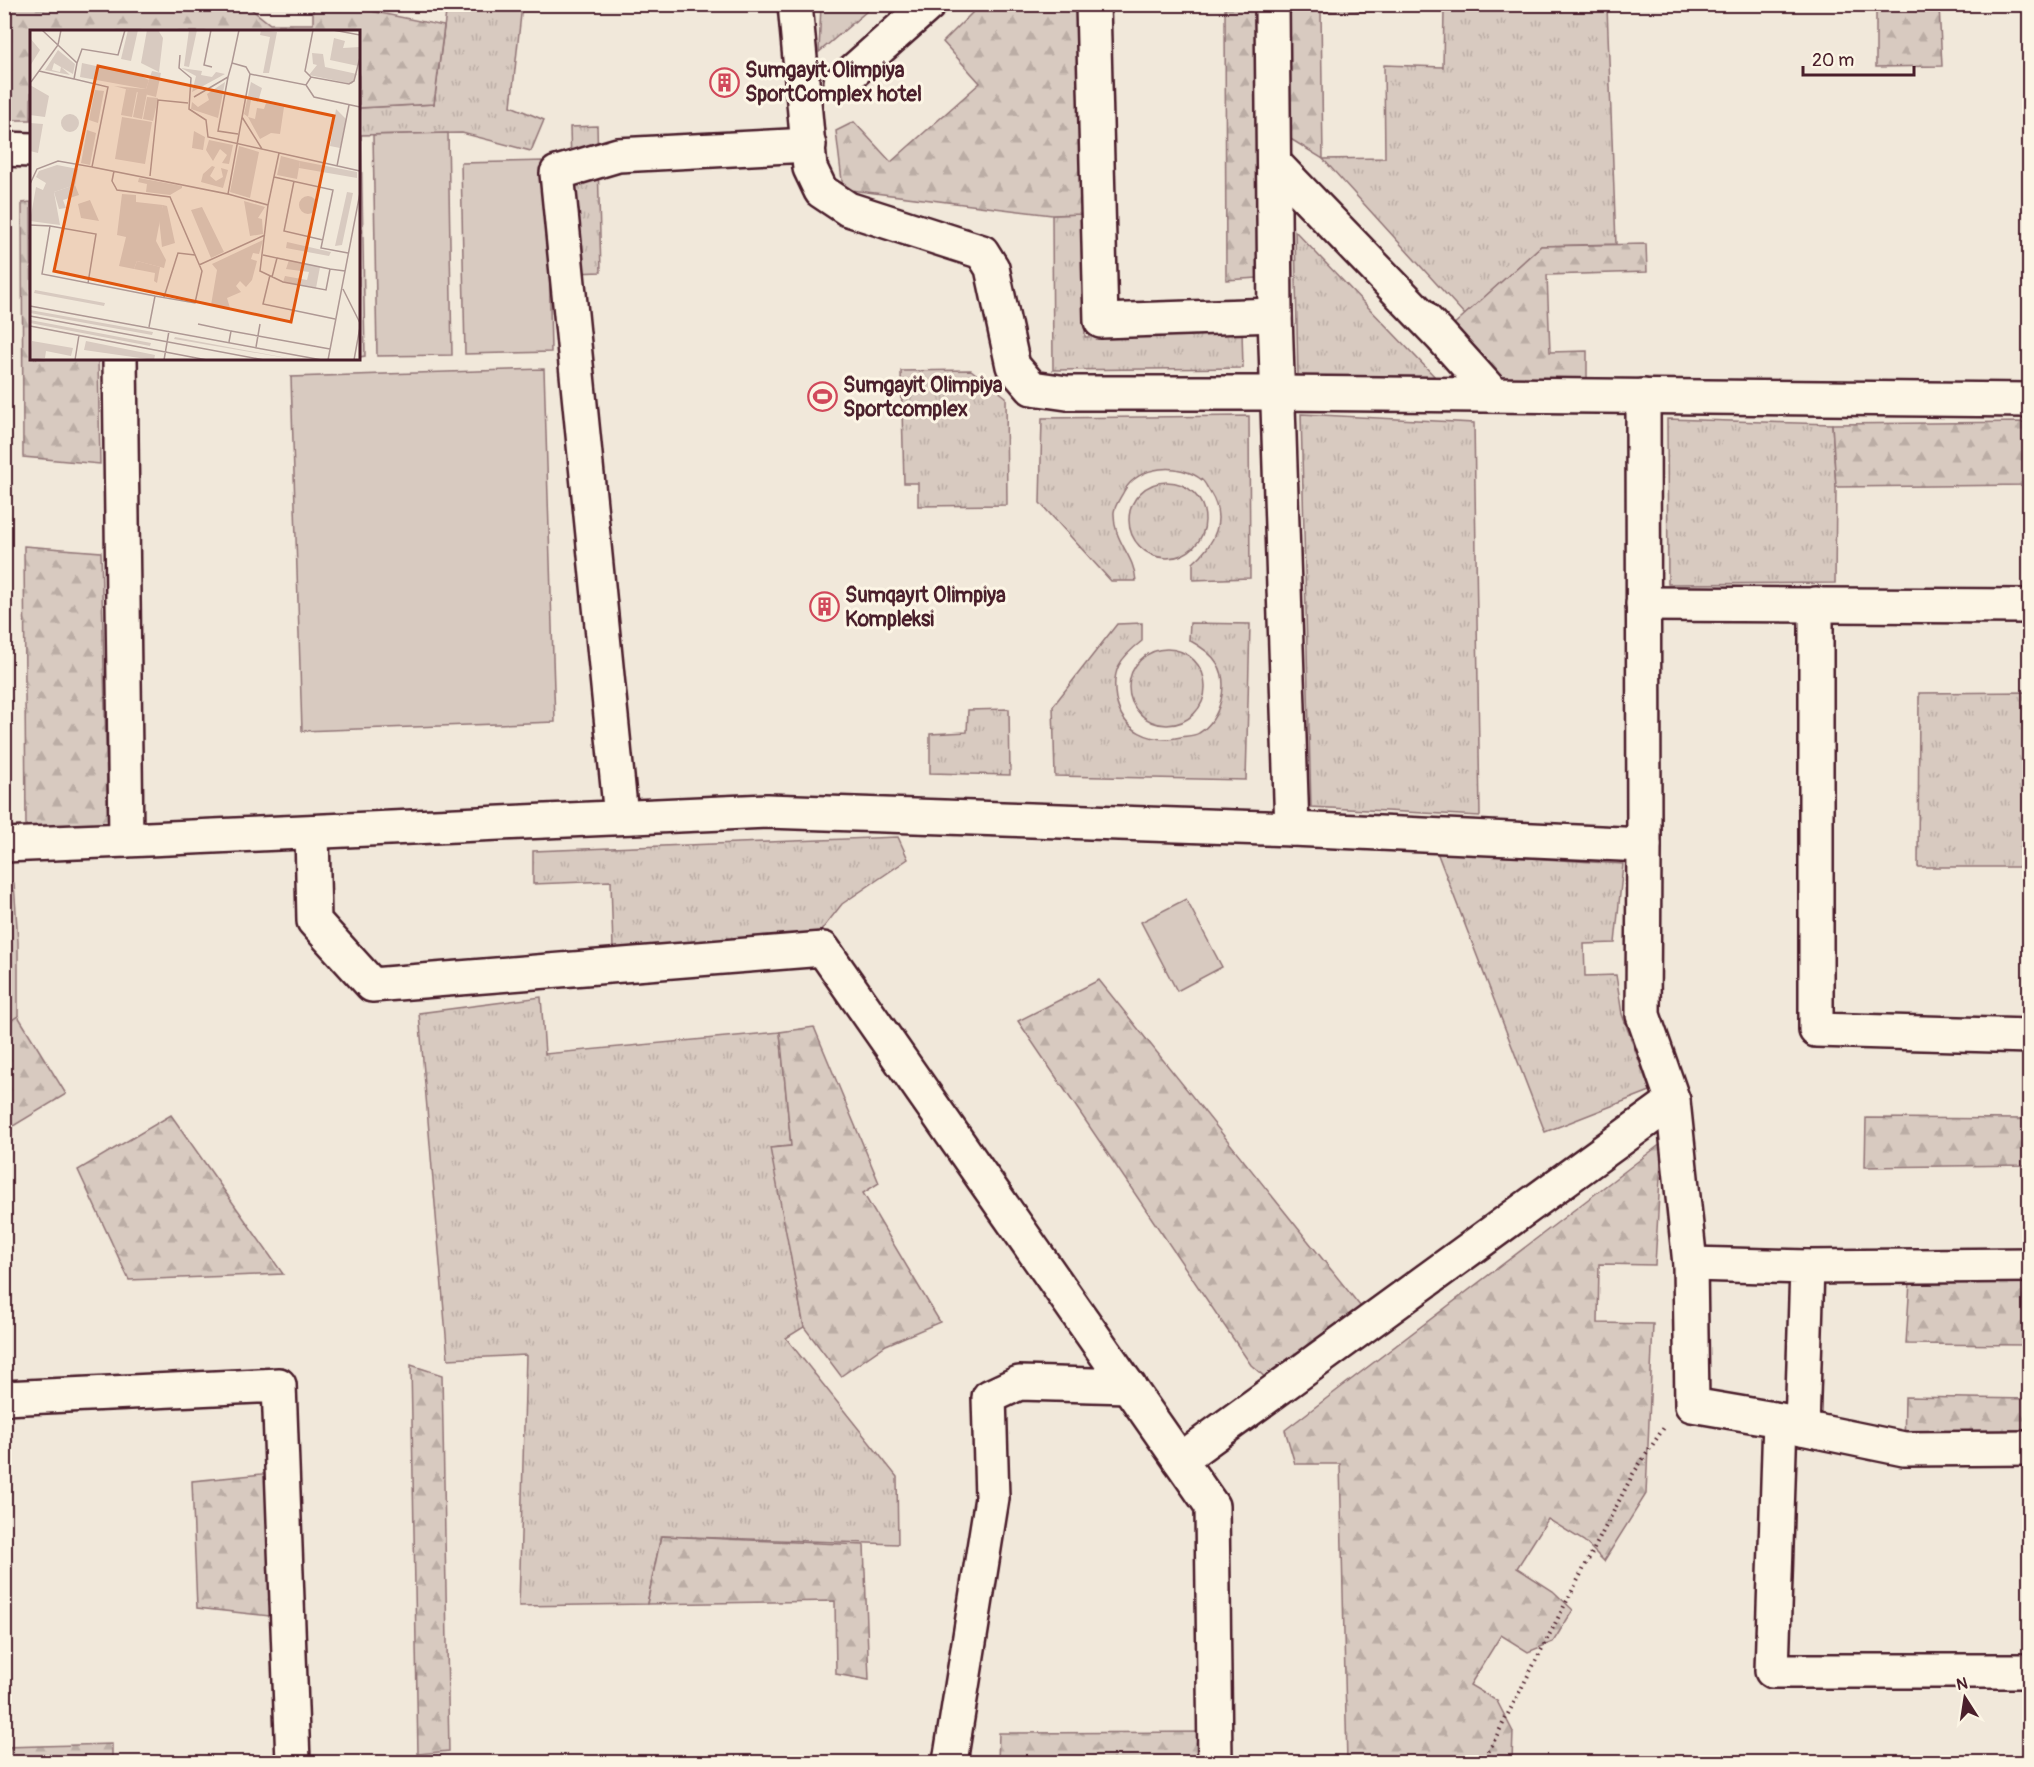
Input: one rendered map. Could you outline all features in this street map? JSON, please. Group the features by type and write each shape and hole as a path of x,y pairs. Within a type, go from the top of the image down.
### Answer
{"lane":[{"path":"795,4 810,168 821,191 848,209 982,252 993,268 1013,366 1032,388 1067,393 2030,400"},
{"path":"841,82 929,4"},
{"path":"1093,4 1101,321 1275,315"},
{"path":"1272,4 1275,315 1292,830"},
{"path":"621,818 557,173 618,155 808,146"},
{"path":"4,149 30,150"},
{"path":"1274,163 1441,336 1494,395"},
{"path":"120,360 126,840"},
{"path":"1643,396 1643,1015 1673,1101 1690,1264 1692,1406 1791,1424 1904,1449 2030,1448"},
{"path":"1643,604 2030,606"},
{"path":"1816,604 1816,1030 2030,1036"},
{"path":"4,845 767,811 1644,845"},
{"path":"312,832 314,921 372,985 823,949 1212,1506 1215,1762"},
{"path":"1180,1460 1673,1101"},
{"path":"1690,1264 1807,1267 2030,1265"},
{"path":"1807,1267 1791,1424 1772,1671 2030,1671"},
{"path":"950,1762 992,1498 989,1397 1019,1383 1129,1386"},
{"path":"4,1398 279,1385 293,1762"}],"path":[{"path":"1483,1762 1633,1474 1662,1428 1692,1406"}],"green space":[{"path":"821,4 874,5 819,52"},
{"path":"4,5 246,5 270,24 313,24 313,6 346,6 444,26 434,104 360,108 360,30 30,30 30,120 5,120"},
{"path":"447,5 522,5 511,106 544,120 531,151 462,133 360,135 360,108 434,104"},
{"path":"980,5 1076,5 1082,214 1052,215 843,189 836,131 854,122 891,162 980,83 943,42"},
{"path":"1225,5 1272,5 1274,277 1226,280"},
{"path":"1288,5 1384,5 1384,11 1321,12 1323,159 1289,138"},
{"path":"1876,5 1939,5 1942,66 1876,67"},
{"path":"1607,7 1616,244 1541,246 1465,315 1323,159 1385,158 1384,65 1443,67 1444,10"},
{"path":"597,126 601,272 574,273 570,127"},
{"path":"448,133 452,355 377,356 373,135"},
{"path":"360,135 361,135 365,356 360,357"},
{"path":"547,161 551,352 465,354 461,163"},
{"path":"30,202 30,360 98,360 100,464 23,457 22,203"},
{"path":"1082,214 1085,337 1242,331 1243,368 1053,370 1052,215"},
{"path":"1295,231 1438,380 1298,376"},
{"path":"1646,244 1647,272 1547,275 1550,352 1587,351 1587,396 1494,395 1441,336 1541,246"},
{"path":"544,369 555,722 302,731 291,377"},
{"path":"971,370 1006,397 1007,505 918,506 918,483 904,483 901,371"},
{"path":"1301,414 1474,423 1480,816 1311,807"},
{"path":"1249,416 1250,578 1193,580 1193,563 1213,539 1218,512 1203,481 1182,470 1160,469 1139,476 1130,482 1116,507 1114,512 1117,532 1132,563 1136,581 1111,581 1040,503 1042,418"},
{"path":"1667,419 1832,424 1836,487 1835,583 1668,584"},
{"path":"2029,422 2029,485 1836,487 1832,424"},
{"path":"1167,482 1181,485 1194,493 1202,506 1205,520 1202,534 1194,547 1181,555 1167,558 1153,555 1140,547 1132,534 1129,520 1132,506 1140,493 1153,485"},
{"path":"24,546 101,552 108,827 26,828"},
{"path":"1142,623 1142,641 1128,653 1116,672 1116,699 1119,710 1131,727 1140,733 1159,739 1199,733 1212,720 1221,701 1223,681 1221,672 1212,656 1189,640 1190,623 1250,624 1246,780 1055,776 1053,706 1117,624"},
{"path":"1167,649 1181,652 1194,660 1202,673 1205,687 1202,701 1194,714 1181,722 1167,725 1153,722 1140,714 1132,701 1129,687 1132,673 1140,660 1153,652"},
{"path":"2028,692 2028,867 1918,867 1919,693"},
{"path":"1009,709 1010,775 930,773 930,734 967,732 968,710"},
{"path":"898,837 908,859 842,904 820,932 613,949 611,881 533,884 533,851"},
{"path":"1437,852 1623,864 1615,943 1584,944 1585,976 1616,975 1622,1014 1650,1091 1545,1132"},
{"path":"5,879 14,883 18,942 18,1016 5,1025"},
{"path":"1186,899 1222,967 1177,991 1141,922"},
{"path":"1099,980 1365,1312 1266,1378 1251,1365 1018,1021"},
{"path":"541,997 545,1054 780,1032 791,1146 771,1148 804,1327 786,1338 897,1477 898,1544 661,1536 647,1604 519,1606 526,1355 448,1359 419,1013"},
{"path":"18,1016 66,1094 5,1131 5,1025"},
{"path":"814,1027 879,1183 863,1193 940,1322 886,1345 841,1376 804,1327 770,1148 791,1146 780,1032"},
{"path":"171,1115 283,1274 129,1280 78,1170"},
{"path":"1866,1118 2029,1119 2029,1165 1865,1167"},
{"path":"1662,1143 1655,1265 1599,1264 1598,1323 1653,1324 1646,1494 1604,1561 1584,1541 1548,1519 1517,1568 1553,1591 1573,1610 1553,1642 1528,1652 1501,1635 1470,1685 1497,1701 1513,1732 1512,1760 1347,1762 1340,1464 1295,1464 1285,1430"},
{"path":"2029,1265 2028,1345 1906,1344 1911,1266"},
{"path":"411,1365 442,1375 449,1751 418,1754"},
{"path":"1905,1397 2029,1399 2029,1448 1904,1449"},
{"path":"282,1472 288,1618 197,1608 192,1481"},
{"path":"661,1536 864,1545 869,1680 836,1674 835,1601 647,1604"},
{"path":"1214,1732 1215,1762 998,1762 999,1733"},
{"path":"112,1744 112,1762 5,1762 5,1747"}],"place":[{"name":"Sumgayit Olimpiya SportComplex hotel","path":"724,82"},
{"name":"Sumgayit Olimpiya Sportcomplex","path":"822,397"},
{"name":"Sumqayıt Olimpiya Kompleksi","path":"824,607"}]}
